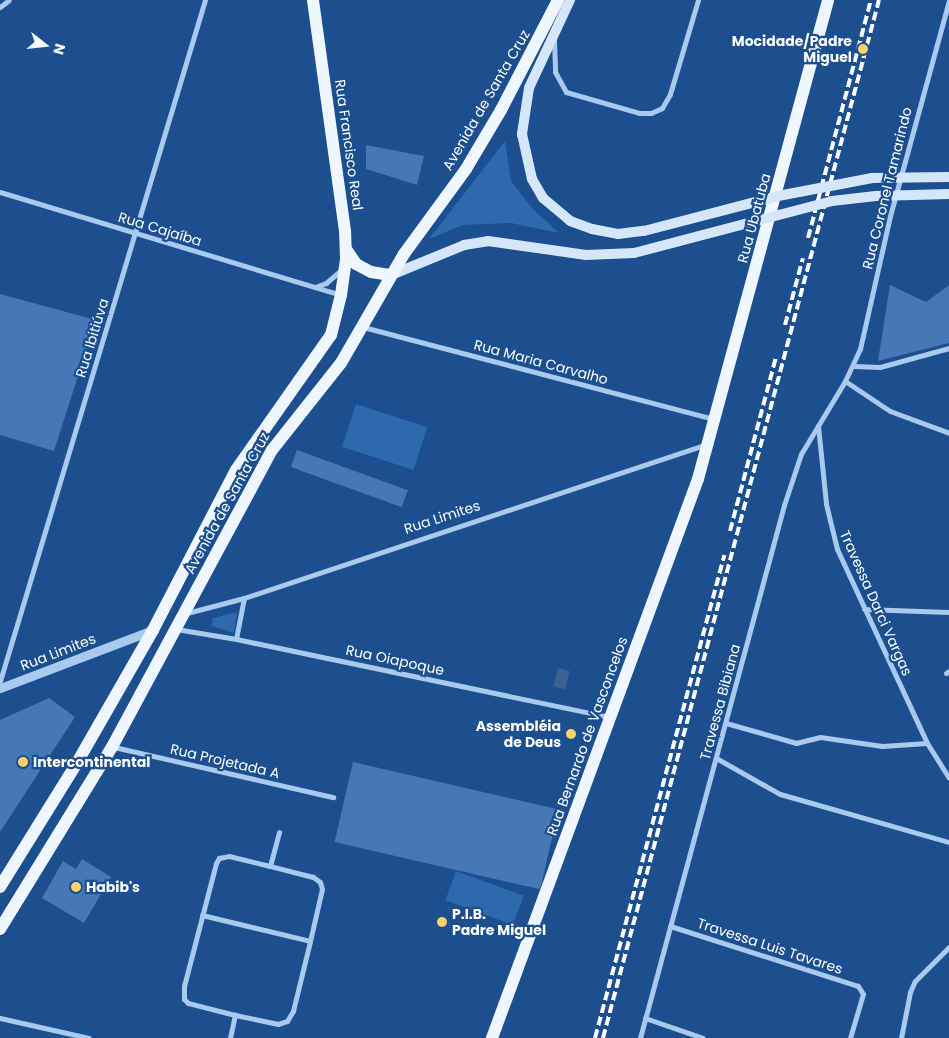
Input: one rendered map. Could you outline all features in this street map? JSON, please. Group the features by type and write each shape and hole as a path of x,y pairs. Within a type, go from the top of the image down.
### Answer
{"main road":[{"name":"Rua Francisco Real","path":"313,0 346,249 341,295"},
{"name":"Avenida de Santa Cruz","path":"0,929 112,746 272,450 341,363 391,275 466,169 505,102 558,0"},
{"path":"570,0 526,100 522,134 525,156 532,179 543,198 570,221 592,229 618,234 644,231 778,196 872,178 949,177"},
{"name":"Rua Ubatuba","path":"709,443 828,0"},
{"path":"346,249 356,264 371,272 391,275 464,245 488,241 586,255 634,253 832,201 876,196 949,194"},
{"name":"Avenida de Santa Cruz","path":"0,887 78,761 153,630 236,470 331,335 341,295"},
{"name":"Rua Bernardo de Vasconcelos","path":"492,1038 609,717 681,530 709,443"}],"street":[{"path":"0,7 9,0"},
{"name":"Rua Ibitiúva","path":"0,681 205,0"},
{"path":"554,37 555,72 566,92 639,113 651,113 662,108 676,76 698,0"},
{"name":"Rua Coronel Tamarindo","path":"845,382 854,366 864,334 902,168 949,0"},
{"name":"Rua Cajaíba","path":"0,192 341,295"},
{"path":"314,287 326,283 345,268"},
{"name":"Rua Maria Carvalho","path":"361,327 716,420"},
{"path":"854,366 880,367 949,348"},
{"path":"845,382 898,415 949,433"},
{"name":"Travessa Bibiana","path":"640,1038 784,505 801,454 845,382"},
{"name":"Travessa Darci Vargas","path":"818,426 829,524 837,549 927,743 949,778"},
{"name":"Rua Limites","path":"183,614 244,598 709,443"},
{"path":"236,639 244,598"},
{"path":"864,609 949,612"},
{"name":"Rua Oiapoque","path":"176,629 236,639 609,717"},
{"name":"Rua Limites","path":"0,688 153,630"},
{"path":"726,723 796,743 820,737 882,746 927,743"},
{"name":"Rua Projetada A","path":"112,746 333,797"},
{"path":"716,758 780,794 949,842"},
{"path":"270,866 278,832"},
{"path":"229,856 313,877 320,882 322,889 310,941 293,1011 287,1021 278,1024 235,1015 193,1005 184,999 184,986 202,915 219,858 229,856"},
{"path":"0,914 12,909"},
{"path":"202,915 310,941"},
{"name":"Travessa Luis Tavares","path":"670,926 862,989 850,1038"},
{"path":"901,1038 910,992 915,981 949,947"},
{"path":"230,1038 235,1015"},
{"path":"0,1018 88,1038"},
{"path":"645,1018 703,1038"}],"shaded area":[{"path":"505,141 511,181 532,208 559,233 511,223 463,225 429,239"},
{"path":"356,404 427,427 413,470 342,447"},
{"path":"237,612 234,633 212,626 213,618"},
{"path":"558,668 570,671 565,689 553,686"},
{"path":"456,871 524,896 513,925 445,900"}],"building":[{"path":"366,145 424,156 417,185 366,169"},
{"path":"890,285 926,302 949,285 949,343 878,361"},
{"path":"0,294 96,320 54,451 0,435"},
{"path":"297,450 408,490 402,507 291,467"},
{"name":"Intercontinental","path":"49,698 75,717 0,832 0,720"},
{"path":"353,762 559,809 540,889 335,842"},
{"name":"Habib's","path":"82,859 111,877 84,923 42,898 63,861 76,869"}],"railway":[{"path":"808,238 871,0"},
{"path":"603,1038 879,0"},
{"path":"785,325 803,258"},
{"path":"730,531 776,357"},
{"path":"595,1038 724,555"}],"place":[{"name":"Mocidade/Padre Miguel","path":"863,49"},
{"name":"Assembléia de Deus","path":"571,734"},
{"name":"Intercontinental","path":"23,762"},
{"name":"Habib's","path":"76,887"},
{"name":"P.I.B. Padre Miguel","path":"442,922"}]}
